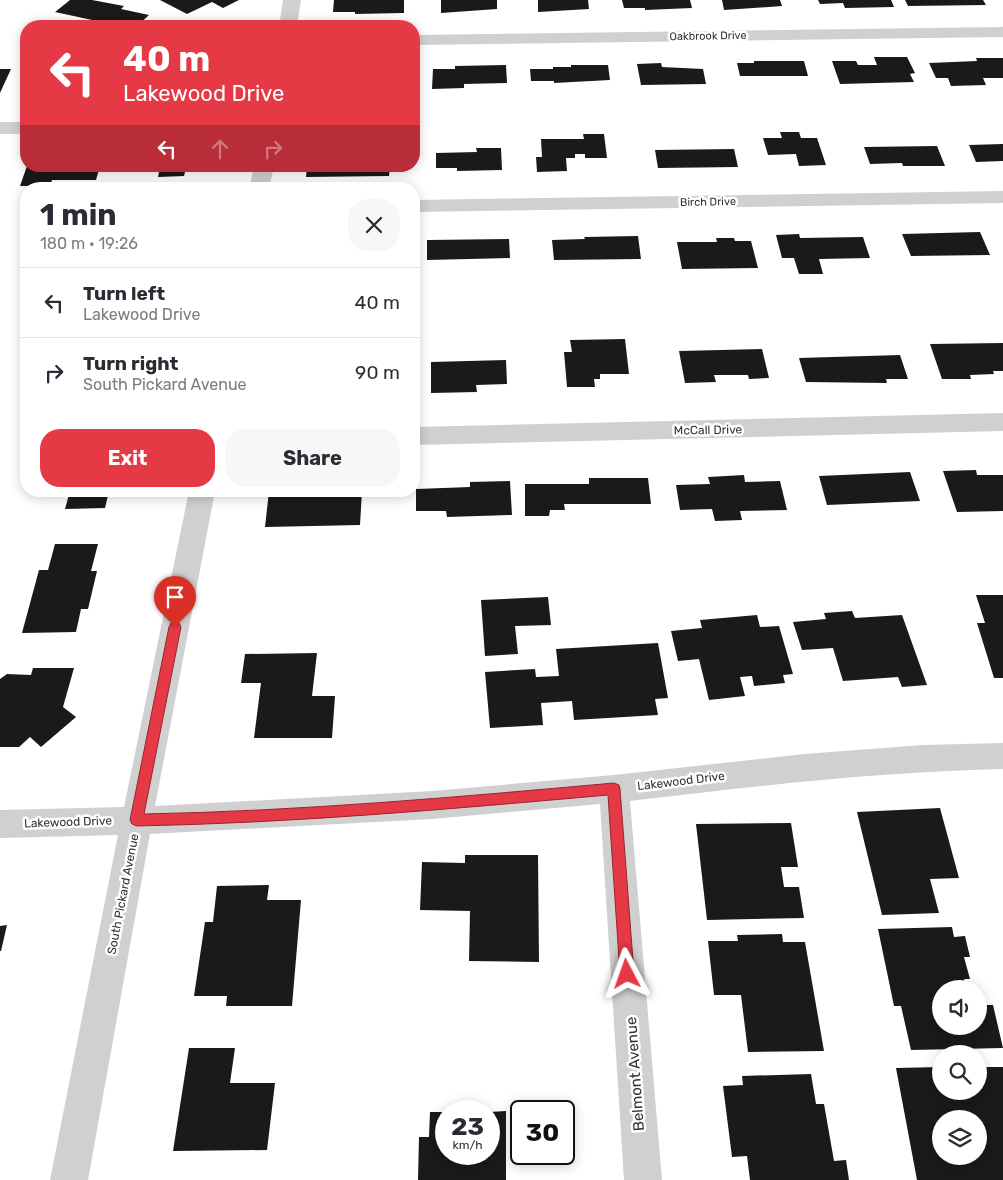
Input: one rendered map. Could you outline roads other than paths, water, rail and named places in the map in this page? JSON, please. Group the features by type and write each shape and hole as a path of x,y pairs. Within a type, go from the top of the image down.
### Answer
{"street":[{"path":"289,20 292,0"},
{"name":"Oakbrook Drive","path":"420,40 1003,32"},
{"path":"0,128 20,128"},
{"name":"Birch Drive","path":"420,206 1003,197"},
{"name":"McCall Drive","path":"420,436 1003,422"},
{"name":"South Pickard Avenue","path":"69,1180 201,497"},
{"name":"Lakewood Drive","path":"0,824 198,819 432,805 614,789 804,767 923,758 1003,756"},
{"name":"Belmont Avenue","path":"614,789 643,1180"}]}
